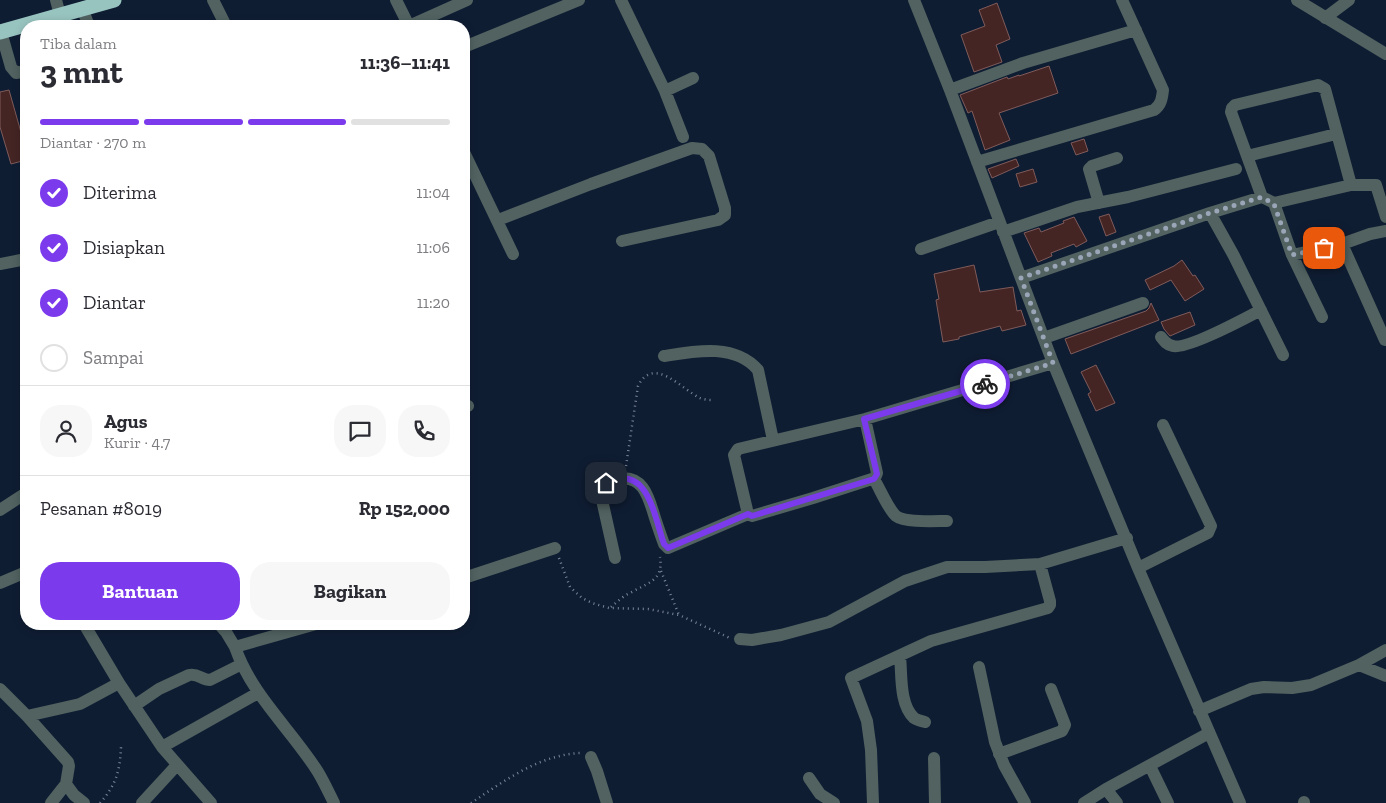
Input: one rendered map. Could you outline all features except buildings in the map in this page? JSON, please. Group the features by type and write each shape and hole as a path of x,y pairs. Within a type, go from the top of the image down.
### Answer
{"highway":[{"path":"28,20 58,7 82,8 114,0"},
{"path":"0,32 20,23"}],"street":[{"path":"213,0 223,20"},
{"path":"396,0 406,20"},
{"path":"422,20 467,0"},
{"path":"470,45 579,0"},
{"path":"622,0 666,91 683,137"},
{"path":"914,0 978,162 1053,363 1208,733 1240,803"},
{"path":"978,162 1159,107 1163,90 1122,0"},
{"path":"1297,0 1386,54"},
{"path":"1325,18 1349,0"},
{"path":"82,8 87,20"},
{"path":"950,90 1024,63 1136,30"},
{"path":"0,32 11,67 16,73 20,72"},
{"path":"666,91 693,78"},
{"path":"1322,317 1292,255 1274,204 1262,197 1231,112 1232,108 1244,103 1318,85 1322,86 1325,88 1351,185"},
{"path":"1247,156 1336,134"},
{"path":"498,220 692,148 702,149 709,156 725,208 725,215 718,220 622,241"},
{"path":"1099,203 1089,169 1092,166 1117,158"},
{"path":"470,164 513,254"},
{"path":"922,249 1077,207 1236,169"},
{"path":"1274,204 1351,185 1381,183 1386,217"},
{"path":"1021,278 1262,197"},
{"path":"1210,213 1283,355"},
{"path":"1292,255 1342,244 1370,234 1386,232"},
{"path":"1342,244 1385,340"},
{"path":"0,264 20,260"},
{"path":"1044,338 1143,303"},
{"path":"1161,336 1171,346 1179,347 1216,332 1261,310"},
{"path":"664,356 712,350 751,362 758,370 773,440"},
{"path":"748,514 735,452 738,449 864,419 1053,363"},
{"path":"615,558 600,491 606,483 624,478 641,485 648,494 664,544 668,548 748,514 752,516 874,479 877,474 864,419"},
{"path":"1138,568 1208,533 1211,526 1163,425"},
{"path":"874,479 898,518 904,520 948,521"},
{"path":"0,510 20,497"},
{"path":"740,639 752,640 781,635 829,622 905,581 947,567 994,567 1040,564 1127,538"},
{"path":"470,576 555,548"},
{"path":"873,803 871,750 867,721 852,678 931,641 1048,608 1050,601 1040,564"},
{"path":"0,583 20,575"},
{"path":"88,630 119,683 162,747 211,803"},
{"path":"223,630 258,693 319,772 334,803"},
{"path":"234,647 295,630"},
{"path":"1199,711 1251,689 1264,687 1292,688 1311,685 1359,665 1386,650"},
{"path":"900,656 905,700 909,712 915,719 925,722"},
{"path":"134,706 159,689 189,675 194,674 210,680 242,664"},
{"path":"1359,665 1386,676"},
{"path":"979,666 995,742 999,754 1024,803"},
{"path":"27,716 80,704 119,683"},
{"path":"0,689 68,762 66,784 51,803"},
{"path":"999,754 1062,731 1065,725 1051,689"},
{"path":"162,747 258,693"},
{"path":"1084,803 1106,788 1150,766 1208,733"},
{"path":"591,757 607,803"},
{"path":"934,758 935,803"},
{"path":"142,803 177,765"},
{"path":"1150,766 1168,803"},
{"path":"809,778 820,794 834,803"},
{"path":"66,784 74,795 84,803"},
{"path":"1106,788 1117,803"}],"path":[{"path":"624,478 638,386 642,377 649,374 668,376 701,398 711,400"},
{"path":"555,548 570,586 582,598 609,608 648,609 679,615 727,637 740,639"},
{"path":"659,550 661,571 679,615"},
{"path":"609,608 625,595 655,579 661,571"},
{"path":"100,803 110,792 115,780 120,766 121,747"},
{"path":"471,803 512,775 540,763 570,753 583,753 591,757"}],"way so far":[{"path":"985,384 1053,363 1021,278 1262,197 1274,204 1292,255 1324,248"}],"route":[{"path":"606,483 624,478 641,485 648,494 665,547 668,548 748,514 752,516 874,479 877,474 864,419 985,384"}]}
